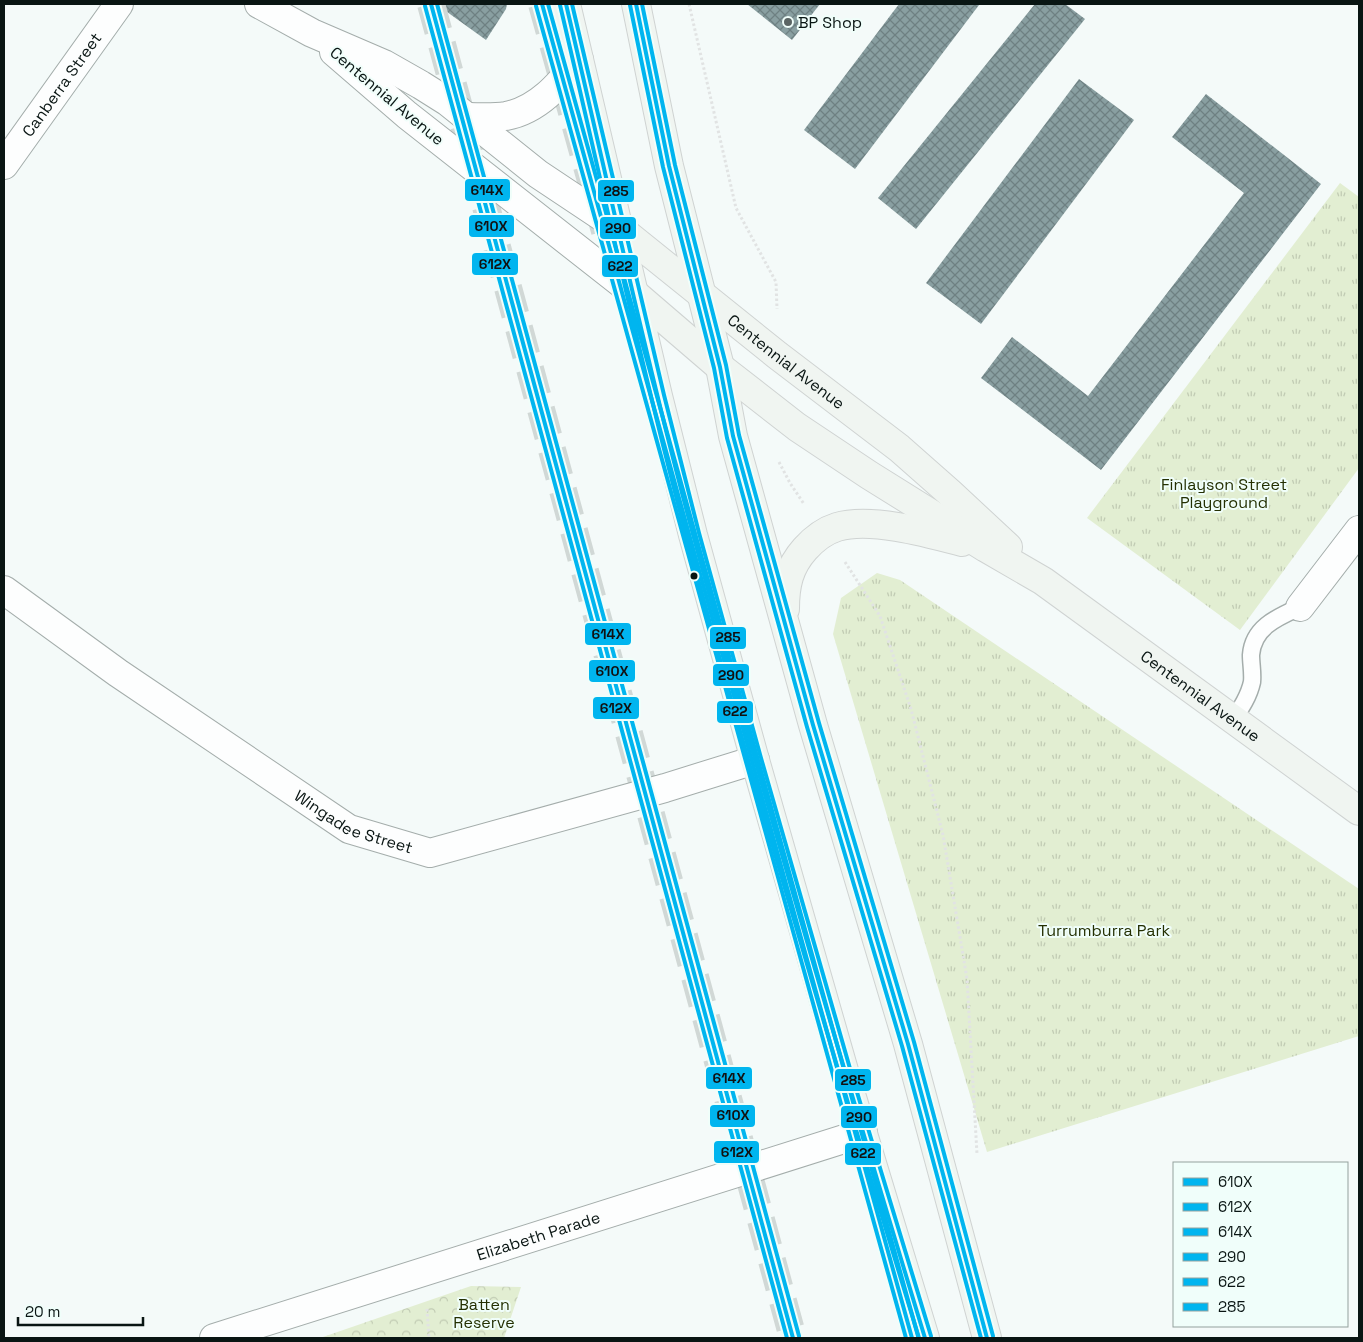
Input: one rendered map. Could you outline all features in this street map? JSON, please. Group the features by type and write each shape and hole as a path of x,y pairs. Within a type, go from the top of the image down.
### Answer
{"main road":[{"path":"566,4 658,396 691,526 755,760 844,1072 925,1338"},
{"path":"636,4 669,166 720,367 733,436 813,726 908,1044 987,1338"},
{"name":"Centennial Avenue","path":"619,228 700,294 920,466 1043,581"},
{"name":"Centennial Avenue","path":"635,294 720,367 797,427 869,475 1043,581 1359,811"},
{"path":"784,621 786,586 794,564 810,543 836,527 856,524 892,527 932,534 986,548"}],"street":[{"name":"Canberra Street","path":"4,165 119,4"},
{"name":"Centennial Avenue","path":"259,4 312,33 384,64 421,85 448,102 538,174 619,228"},
{"name":"Centennial Avenue","path":"312,33 407,114 635,294"},
{"path":"467,117 505,116 529,108 549,94 579,60"},
{"path":"1300,607 1359,530"},
{"name":"Wingadee Street","path":"4,590 118,672 349,829 430,853 665,788 755,760"},
{"name":"Elizabeth Parade","path":"214,1338 864,1133"}],"lane":[{"path":"1234,720 1249,692 1252,681 1251,654 1259,632 1268,623 1300,607"}],"path":[{"path":"689,4 736,208 776,282"},
{"path":"851,569 880,616 911,709 943,835 967,979 979,1161"}],"green space":[{"name":"Finlayson Street Playground","path":"1340,183 1359,197 1359,468 1240,630 1087,518"},
{"name":"Turrumburra Park","path":"877,573 900,580 1359,889 1359,1036 987,1152 833,634 841,598"},
{"name":"Batten Reserve","path":"471,1286 521,1287 504,1338 320,1338"}],"building":[{"path":"436,4 507,4 506,9 486,40"},
{"name":"BP Shop","path":"747,4 820,4 792,40"},
{"path":"899,4 979,5 855,169 804,130"},
{"path":"1035,4 1065,4 1085,19 916,229 878,198"},
{"path":"1079,79 1134,120 981,324 926,283"},
{"path":"1206,94 1321,184 1101,470 981,378 1012,337 1088,396 1244,193 1172,137"}],"tunnel":[{"path":"431,4 793,1338"},
{"path":"542,4 605,231"}],"transit line":[{"name":"610X","path":"431,4 793,1338"},
{"name":"614X","path":"437,4 799,1336"},
{"name":"610X","path":"542,4 912,1338"},
{"name":"614X","path":"548,4 918,1336"},
{"name":"290","path":"566,4 676,472 806,939 925,1338"},
{"name":"285","path":"572,4 664,395 699,533 853,1079 931,1336"},
{"name":"290","path":"636,4 669,166 720,367 733,436 813,725 908,1044 987,1338"},
{"name":"285","path":"642,4 675,165 726,365 739,435 819,723 914,1042 993,1336"},
{"name":"622","path":"560,5 637,339 687,538 742,739 919,1338"},
{"name":"622","path":"630,5 663,167 714,368 727,438 807,727 902,1046 981,1338"},
{"name":"612X","path":"425,6 787,1338"},
{"name":"612X","path":"536,6 906,1338"}],"place":[{"name":"BP Shop","path":"788,22"}]}
